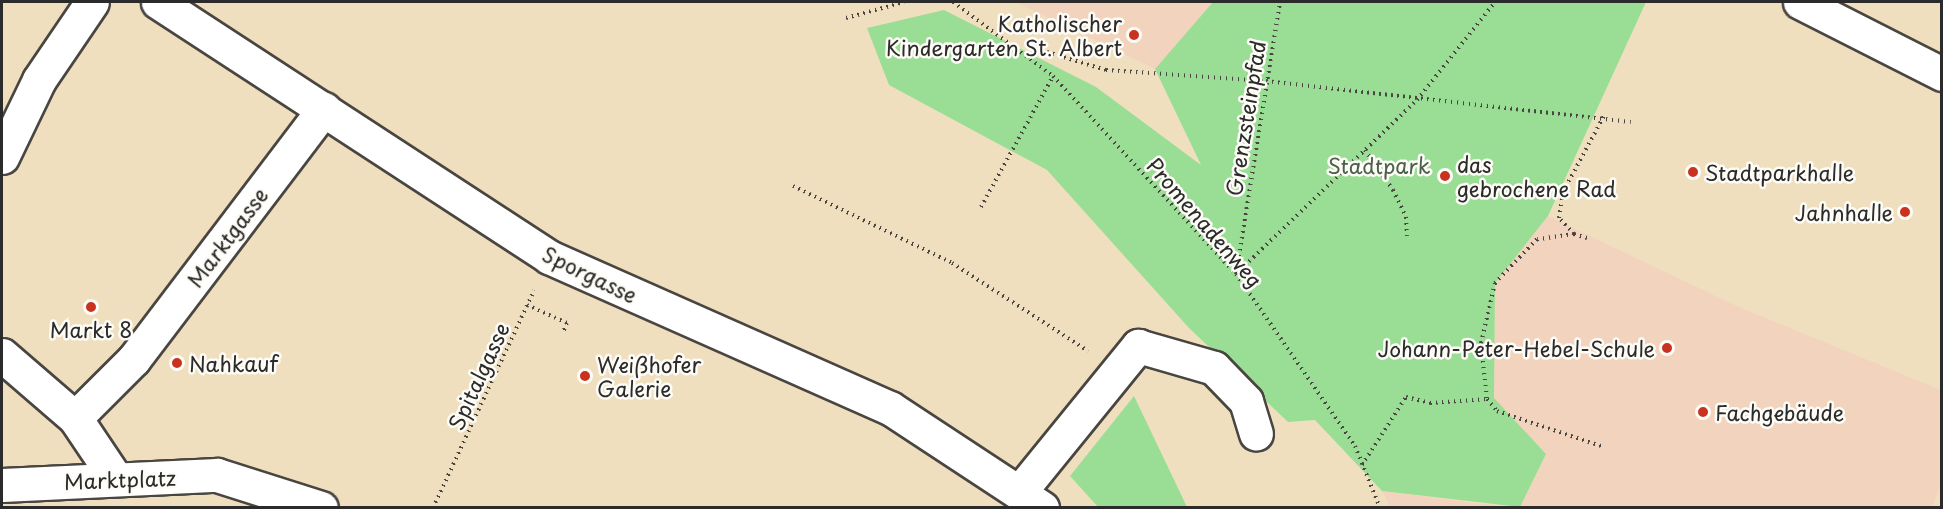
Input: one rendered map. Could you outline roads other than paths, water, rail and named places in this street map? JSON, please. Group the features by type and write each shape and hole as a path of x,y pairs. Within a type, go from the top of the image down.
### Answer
{"street":[{"path":"2,155 39,80 92,2"},
{"name":"Sporgasse","path":"158,2 549,257 890,408 1031,499"},
{"path":"1800,2 1941,74"},
{"name":"Marktgasse","path":"75,418 129,365 324,109"},
{"path":"1031,499 1116,372 1137,346 1214,368 1246,400 1256,434"},
{"path":"2,355 75,418 116,480"},
{"name":"Marktplatz","path":"2,484 239,479 321,507"}],"place":[{"name":"Katholischer Kindergarten St. Albert","path":"1134,35"},
{"name":"Stadtparkhalle","path":"1693,172"},
{"name":"das gebrochene Rad","path":"1445,176"},
{"name":"Jahnhalle","path":"1905,212"},
{"name":"Markt 8","path":"91,307"},
{"name":"Johann-Peter-Hebel-Schule","path":"1667,348"},
{"name":"Nahkauf","path":"177,363"},
{"name":"Weißhofer Galerie","path":"585,376"},
{"name":"Fachgebäude","path":"1703,412"}],"park label":[{"name":"Stadtpark","path":"1379,165"}]}
